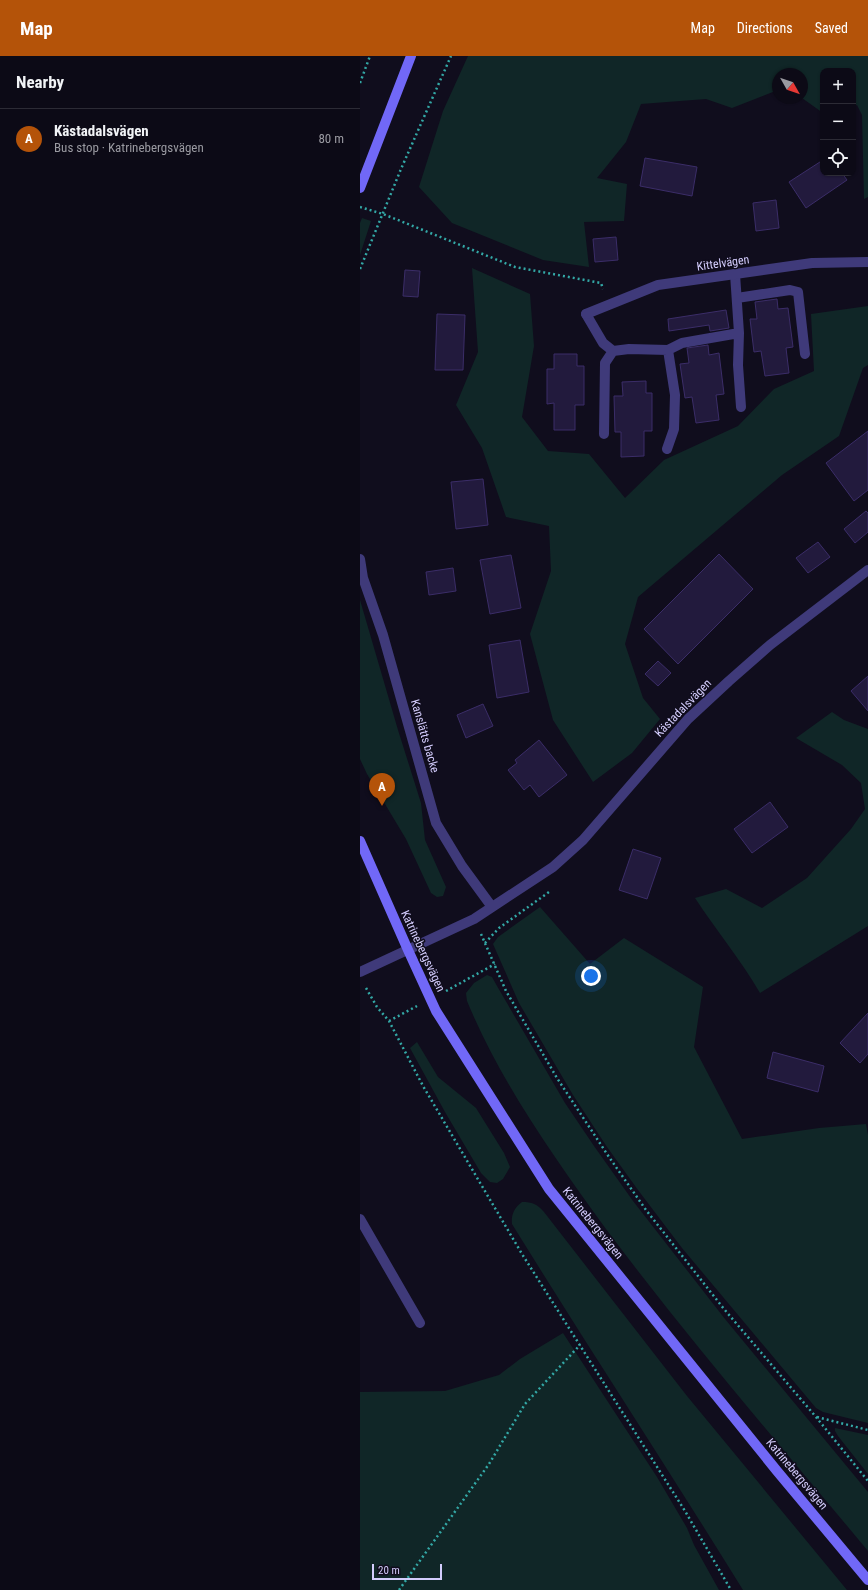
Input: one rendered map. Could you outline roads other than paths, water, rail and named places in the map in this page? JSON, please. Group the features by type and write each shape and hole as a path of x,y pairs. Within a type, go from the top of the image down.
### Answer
{"street":[{"path":"360,188 411,56"},
{"name":"Kittelvägen","path":"613,351 603,343 586,314 658,285 812,263 868,262"},
{"path":"735,274 739,333 738,365 741,407"},
{"path":"736,298 790,290 798,292 805,354"},
{"path":"604,434 605,363 613,351 629,349 668,350 682,343 739,333"},
{"path":"666,449 674,429 675,395 668,350"},
{"name":"Kanslätts backe","path":"360,559 363,578 383,635 436,823 462,866 492,907"},
{"name":"Kästadalsvägen","path":"360,972 474,919 553,867 583,840 688,719 728,681 770,645 868,570"},
{"name":"Katrinebergsvägen","path":"360,841 436,1011 549,1189 777,1471 868,1580"},
{"path":"360,1219 420,1324"}],"place":[{"name":"Kästadalsvägen","path":"382,806"}]}
